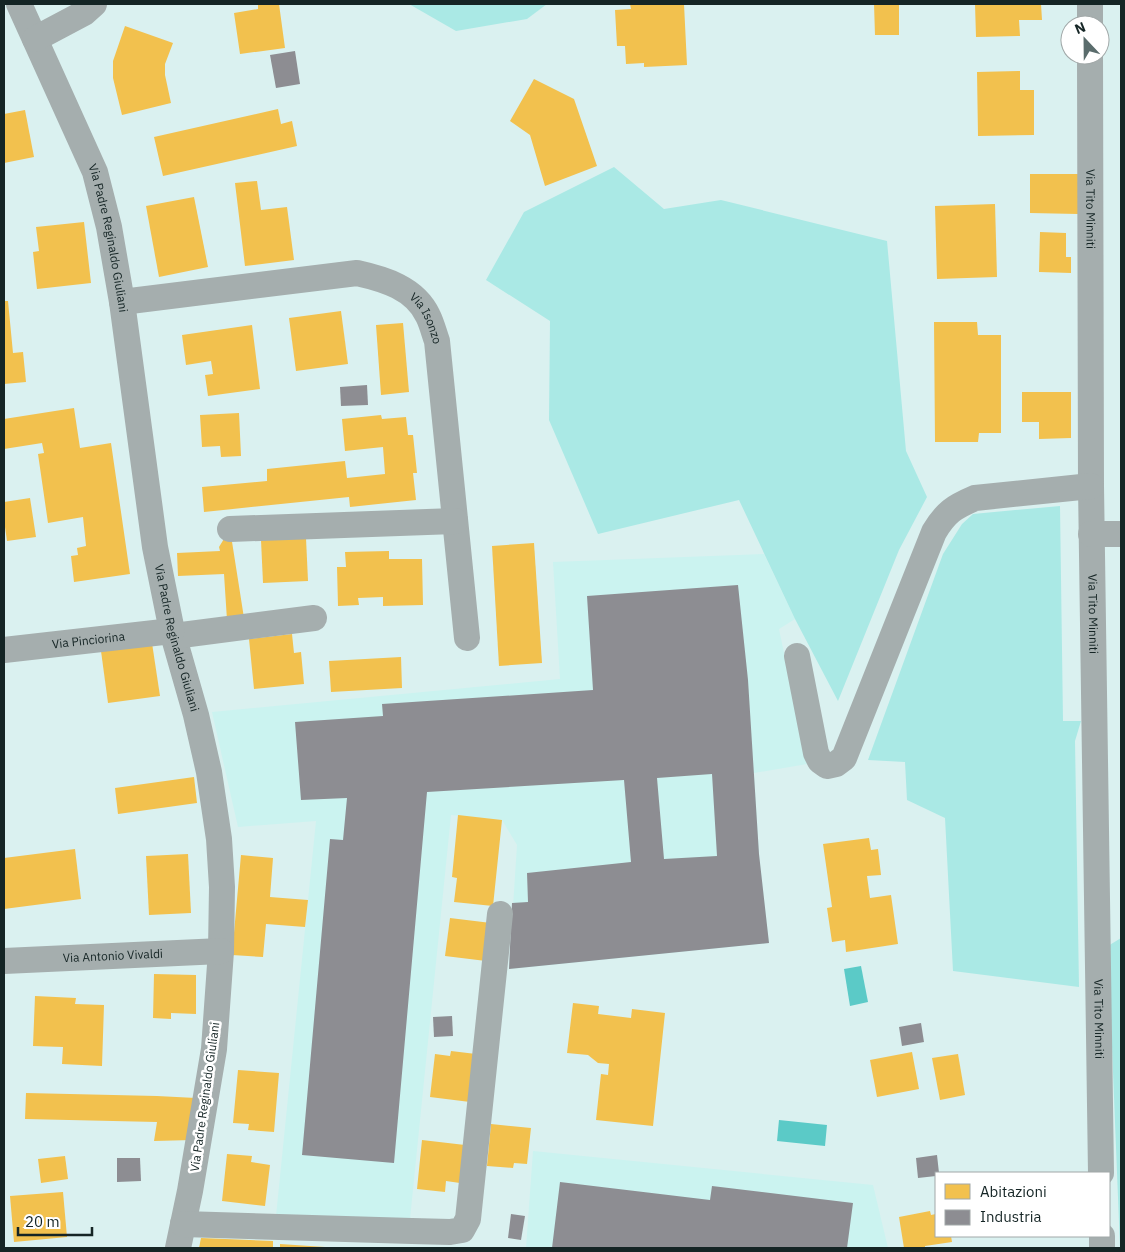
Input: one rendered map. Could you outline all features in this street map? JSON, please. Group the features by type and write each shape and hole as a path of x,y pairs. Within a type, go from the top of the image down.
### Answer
{"street":[{"path":"4,5 9,4"},
{"path":"19,4 35,39 84,14 94,4"},
{"name":"Via Padre Reginaldo Giuliani","path":"35,39 94,172 109,227 122,302 155,547 173,633 196,715 209,772 220,839 222,887 221,951 214,1049 181,1236"},
{"name":"Via Tito Minniti","path":"1090,65 1091,534 1101,1172"},
{"name":"Via Isonzo","path":"122,302 357,273 383,279 409,292 428,314 437,342 467,638"},
{"path":"797,656 816,753 820,761 827,766 836,764 844,758 934,532 943,518 958,505 975,498 1091,486"},
{"path":"230,530 455,521"},
{"path":"1091,534 1121,534"},
{"name":"Via Pinciorina","path":"4,650 314,618"},
{"path":"181,1236 411,1240 462,1230 468,1219 500,914"},
{"name":"Via Antonio Vivaldi","path":"4,961 221,951"}],"shaded area":[{"path":"409,4 547,4 527,19 456,31"},
{"path":"614,167 664,209 721,200 887,241 906,451 927,497 899,550 838,701 795,619 739,500 598,534 549,420 550,321 486,280 524,212"},
{"path":"1060,506 1063,721 1081,721 1075,741 1079,987 953,971 945,818 907,800 905,762 868,760 943,554 962,524 973,514"},
{"path":"764,554 795,619 779,629 807,764 754,773 759,854 769,943 509,969 517,845 502,820 451,815 410,1219 276,1216 316,821 238,827 212,712 560,679 553,562"},
{"path":"1121,938 1121,1248 1120,1248 1108,946"},
{"path":"861,966 868,1002 850,1006 844,969"},
{"path":"779,1120 827,1125 825,1146 777,1141"},
{"path":"533,1151 873,1185 888,1248 526,1248"}],"building: Abitazioni":[{"path":"279,4 285,48 240,54 234,13 258,9 258,5"},
{"path":"630,4 684,4 687,65 644,67 644,63 626,64 625,46 617,46 615,10 631,9"},
{"path":"874,4 899,4 899,35 875,35"},
{"path":"975,4 1041,4 1042,20 1019,20 1020,36 976,37"},
{"path":"125,26 173,43 165,64 165,75 171,103 122,115 113,78 113,61"},
{"path":"1020,71 1020,90 1034,90 1034,135 978,136 977,72"},
{"path":"534,79 574,99 597,166 545,186 530,135 510,121"},
{"path":"278,109 281,124 292,121 297,146 163,176 154,137"},
{"path":"25,110 34,157 4,163 4,114"},
{"path":"1030,174 1078,174 1078,214 1030,213"},
{"path":"257,181 261,210 287,207 294,260 245,266 235,183"},
{"path":"194,197 208,267 159,277 146,206"},
{"path":"995,204 997,277 937,279 935,206"},
{"path":"84,222 91,283 37,289 33,252 39,251 36,227"},
{"path":"1040,232 1066,233 1066,257 1071,257 1071,273 1039,272"},
{"path":"4,301 8,301 13,353 23,352 26,382 4,384"},
{"path":"341,311 348,364 296,371 289,318"},
{"path":"934,322 977,322 978,335 1001,335 1001,433 979,433 978,442 935,442"},
{"path":"403,323 409,392 381,395 376,325"},
{"path":"252,325 260,389 208,396 205,375 213,374 211,361 186,365 182,335"},
{"path":"1022,392 1071,392 1071,438 1039,439 1039,422 1022,422"},
{"path":"74,408 80,448 111,443 130,574 74,582 71,556 78,555 77,548 86,546 83,517 48,523 38,454 44,453 42,443 4,449 4,419"},
{"path":"239,413 241,456 221,457 220,446 202,447 200,415"},
{"path":"381,415 382,419 406,417 408,435 413,435 417,473 413,473 416,500 350,507 349,497 204,512 202,487 267,481 267,469 345,461 347,478 385,474 383,447 345,451 342,419"},
{"path":"30,498 36,537 7,541 4,502"},
{"path":"230,529 244,618 227,620 224,574 178,576 177,553 220,551 219,547"},
{"path":"306,538 308,581 263,583 261,540"},
{"path":"534,543 542,663 499,666 492,546"},
{"path":"389,551 389,559 422,559 423,605 383,606 383,597 358,598 359,605 338,606 337,567 346,567 345,552"},
{"path":"292,634 294,653 301,652 304,684 254,689 249,639"},
{"path":"152,643 160,696 108,703 101,651"},
{"path":"401,657 402,688 331,692 329,661"},
{"path":"194,777 197,803 118,814 115,788"},
{"path":"458,815 502,820 493,906 454,902 457,878 452,877"},
{"path":"869,838 871,850 878,849 881,875 867,876 870,898 891,895 898,944 846,952 845,940 832,942 827,908 832,907 823,844"},
{"path":"75,849 81,899 4,909 4,858"},
{"path":"188,854 191,913 149,915 146,856"},
{"path":"241,855 273,858 270,897 308,900 305,927 266,924 263,957 232,955"},
{"path":"450,918 491,923 486,961 445,956"},
{"path":"154,974 196,975 196,1014 171,1013 171,1019 153,1018"},
{"path":"35,996 76,998 75,1004 104,1005 102,1066 62,1064 63,1047 33,1046"},
{"path":"573,1003 599,1006 598,1014 631,1018 632,1009 665,1013 653,1126 596,1120 601,1074 608,1075 609,1064 598,1063 588,1055 567,1053"},
{"path":"451,1051 476,1054 470,1102 430,1097 435,1054 450,1056"},
{"path":"912,1052 919,1089 877,1097 870,1060"},
{"path":"958,1054 965,1095 940,1100 932,1058"},
{"path":"238,1070 279,1073 274,1132 248,1130 249,1124 233,1123"},
{"path":"26,1093 196,1098 192,1140 154,1141 157,1122 25,1119"},
{"path":"491,1124 531,1128 527,1164 514,1163 513,1168 487,1166"},
{"path":"422,1140 465,1145 460,1183 446,1181 445,1192 417,1189"},
{"path":"227,1154 252,1156 251,1162 270,1165 265,1206 222,1201"},
{"path":"65,1156 68,1179 41,1183 38,1159"},
{"path":"63,1192 67,1237 14,1242 10,1196"},
{"path":"930,1211 931,1215 935,1214 935,1237 951,1237 952,1242 925,1246 925,1248 904,1248 899,1217"},
{"path":"201,1238 273,1241 273,1248 199,1248"},
{"path":"280,1244 325,1247 325,1248 280,1248"}],"building: Industria":[{"path":"295,51 300,84 276,88 270,55"},
{"path":"367,385 368,405 341,406 340,387"},
{"path":"738,585 748,680 759,854 769,943 509,969 512,903 528,902 527,873 631,862 624,780 427,792 394,1163 302,1155 330,839 343,840 347,798 301,800 295,722 383,716 382,704 593,690 587,596","holes":["712,774 717,856 664,859 657,778"]},
{"path":"452,1016 453,1036 434,1037 433,1017"},
{"path":"921,1023 924,1042 902,1046 899,1027"},
{"path":"937,1155 939,1172 935,1172 935,1176 918,1178 916,1158"},
{"path":"117,1158 140,1158 141,1181 117,1182"},
{"path":"560,1182 710,1200 712,1186 853,1203 847,1248 552,1248"},
{"path":"511,1214 525,1216 521,1240 508,1238"}]}
